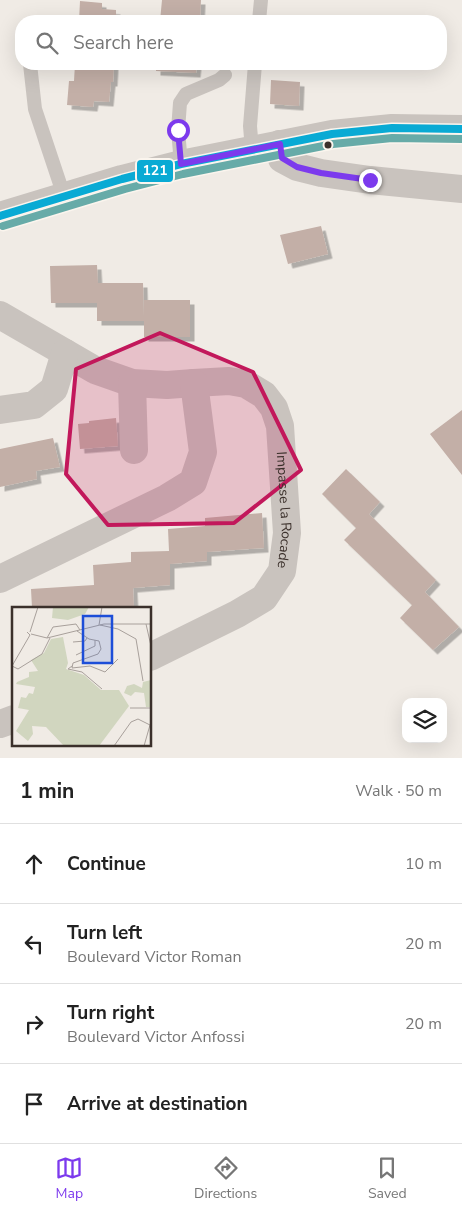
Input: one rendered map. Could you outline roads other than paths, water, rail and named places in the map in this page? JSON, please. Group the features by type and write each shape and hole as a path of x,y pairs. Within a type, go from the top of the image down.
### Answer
{"street":[{"path":"0,216 122,179 181,164 332,134 392,128 462,129"},
{"path":"280,144 282,158 297,167 321,173 462,189"},
{"name":"Impasse la Rocade","path":"0,315 95,370 132,382 168,386 194,382 230,381 246,384 264,395 274,408 280,426 287,533 282,571 264,598 237,614 151,657"},
{"path":"0,410 34,405 54,389 65,353"},
{"path":"132,382 134,450"},
{"path":"0,579 167,498 193,482 203,452 194,382"},
{"path":"0,724 12,720"}],"lane":[{"path":"259,15 260,0"},
{"path":"31,70 35,109 64,196"},
{"path":"252,150 250,126 255,70"},
{"path":"181,164 178,130 180,104 186,94 219,80 225,74"}]}
